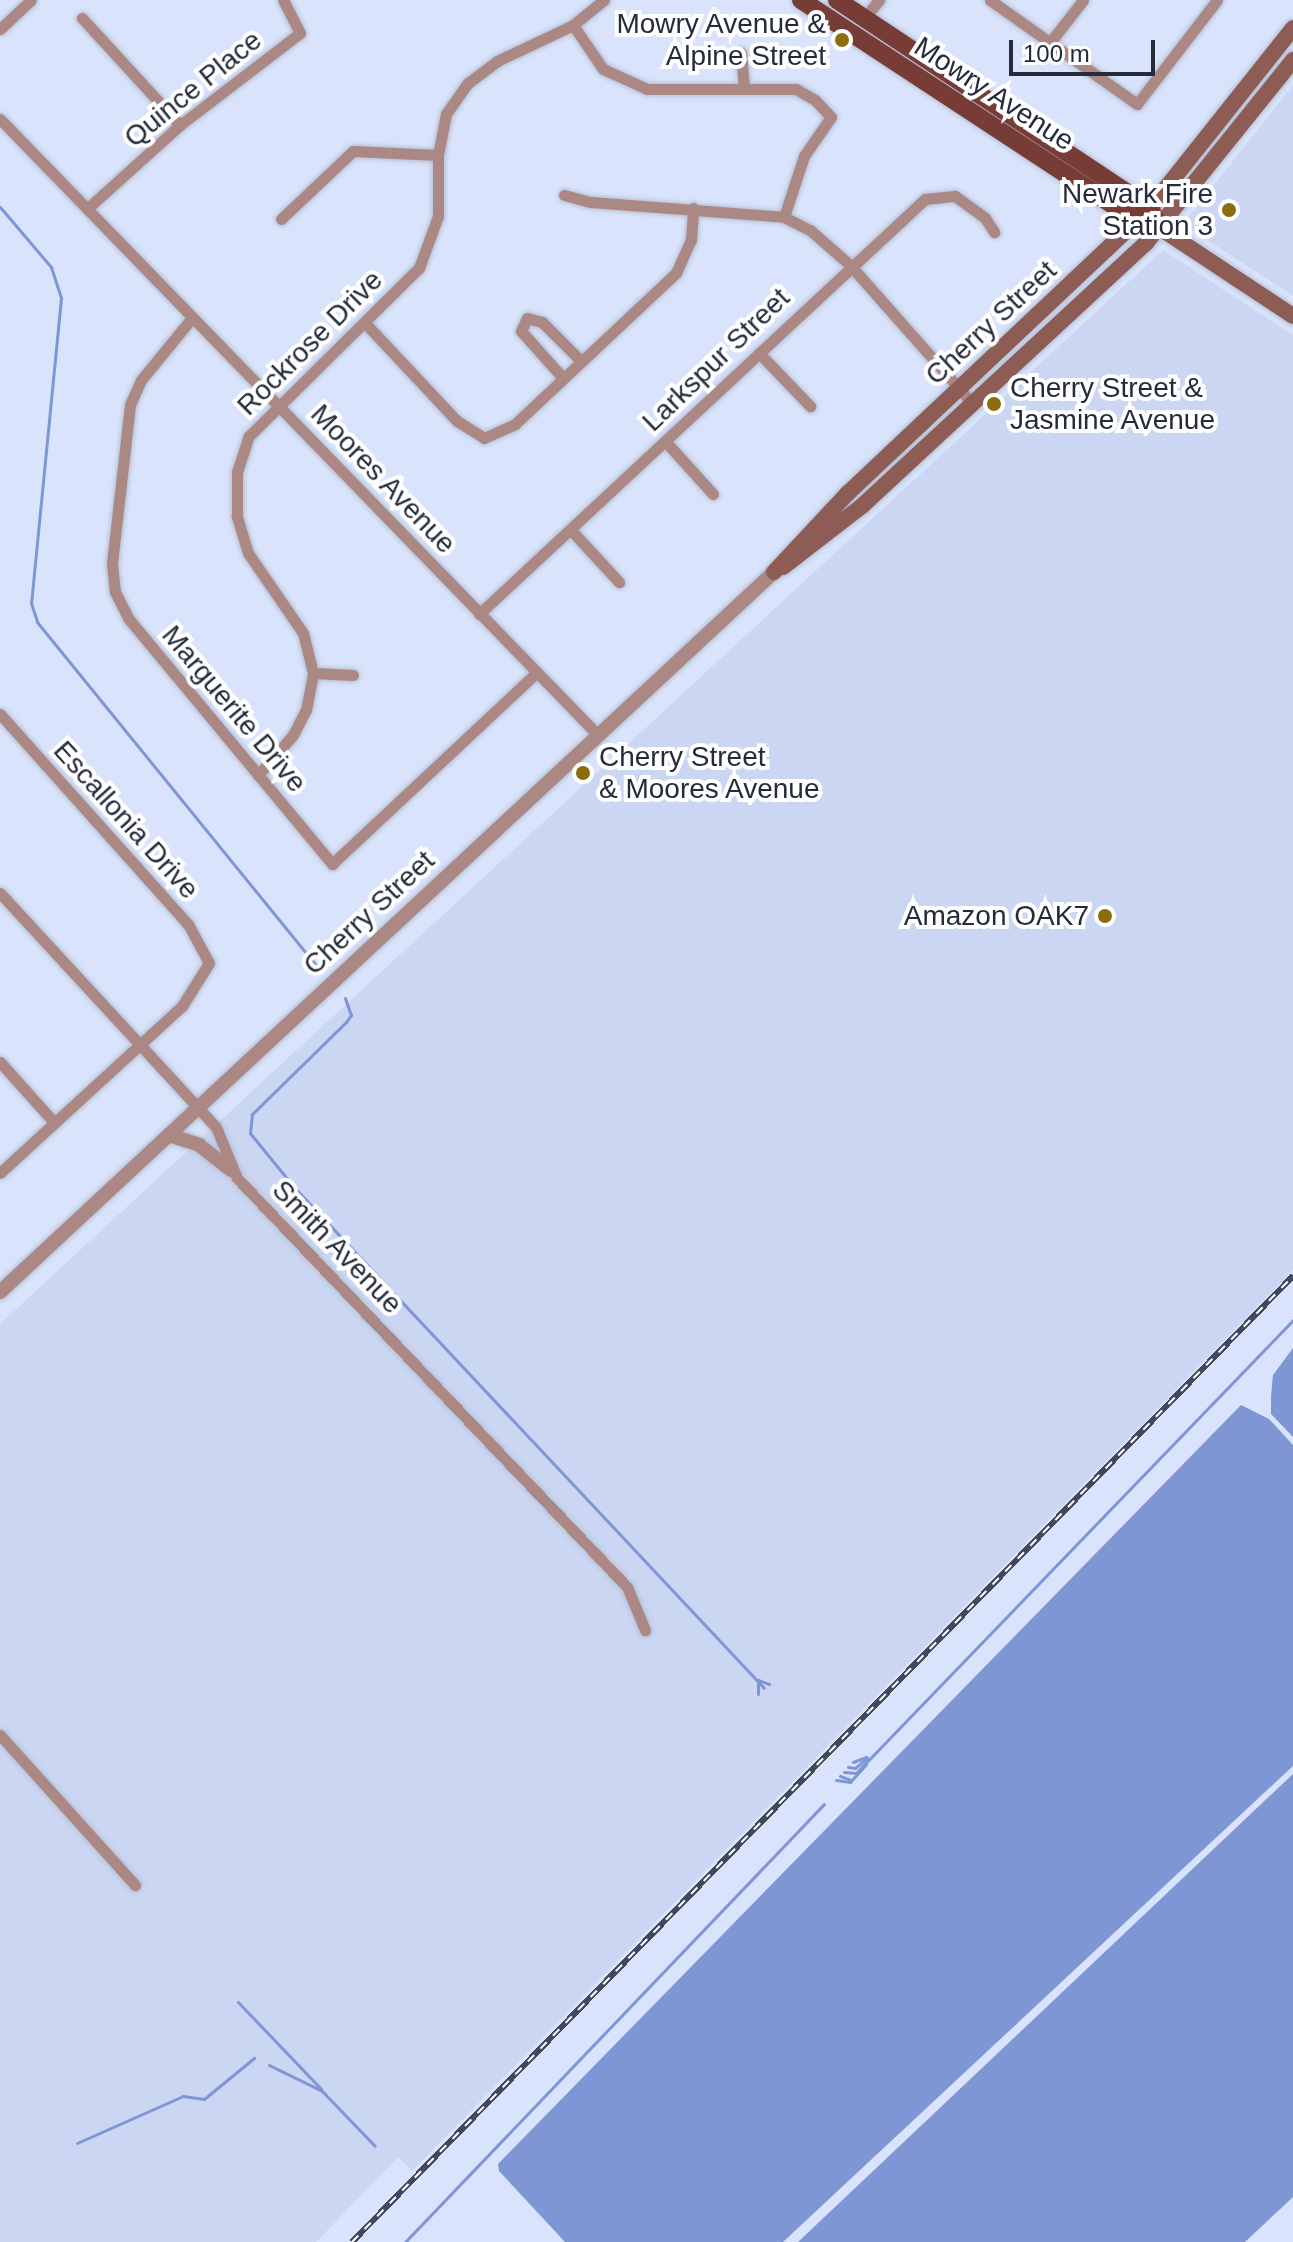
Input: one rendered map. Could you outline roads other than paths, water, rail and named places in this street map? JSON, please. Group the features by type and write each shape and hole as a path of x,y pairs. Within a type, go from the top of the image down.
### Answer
{"main road":[{"name":"Mowry Avenue","path":"801,0 1144,214"},
{"name":"Mowry Avenue","path":"837,0 1160,228 1293,316"},
{"name":"Cherry Street","path":"774,572 797,542 1144,214 1293,28"},
{"name":"Cherry Street","path":"774,572 829,534 1160,228 1293,60"}],"street":[{"path":"0,29 31,0"},
{"name":"Quince Place","path":"88,208 180,125 300,33 283,0"},
{"name":"Rockrose Drive","path":"258,775 293,735 306,710 313,673 303,633 248,553 237,516 237,472 249,436 419,268 438,216 438,155 446,114 468,83 497,61 573,25 604,0"},
{"path":"853,35 879,0"},
{"path":"990,0 1048,45 1137,104 1217,0"},
{"path":"1048,45 1083,0"},
{"path":"82,18 180,125"},
{"path":"573,25 603,69 647,89 796,89 831,117 804,156 784,217"},
{"path":"741,53 744,89"},
{"name":"Moores Avenue","path":"0,119 535,674 598,735"},
{"path":"281,219 353,151 438,155"},
{"path":"564,195 591,202 784,217 810,230 850,265 973,404"},
{"name":"Larkspur Street","path":"479,614 666,442 850,265 925,199 955,196 985,218 994,232"},
{"path":"365,323 457,421 484,438 515,424 676,273 691,240 693,208"},
{"path":"563,378 521,331 527,318 542,322 581,361"},
{"name":"Marguerite Drive","path":"191,319 141,380 130,405 112,564 115,592 128,618 332,864 535,674"},
{"path":"759,353 810,406"},
{"path":"666,442 713,494"},
{"path":"571,530 619,582"},
{"name":"Cherry Street","path":"0,1292 774,572"},
{"path":"313,673 353,675"},
{"name":"Escallonia Drive","path":"0,714 188,924 209,963 182,1006 140,1043"},
{"name":"Smith Avenue","path":"0,893 216,1127 231,1170 627,1587 645,1630"},
{"path":"0,1173 140,1043"},
{"path":"0,1062 53,1121"},
{"path":"169,1135 199,1145 231,1170"},
{"path":"0,1735 129,1874 135,1885"}],"water":[{"path":"1293,1348 1293,1437 1271,1414 1271,1396 1273,1375"},
{"path":"1241,1405 1269,1419 1293,1445 1293,1766 783,2242 565,2242 499,2171 498,2164"},
{"path":"1293,1774 1293,2197 1245,2242 798,2242"}],"waterway":[{"path":"0,207 51,267 61,298 31,603 37,622 317,967"},
{"path":"345,998 351,1015 252,1114 250,1133 293,1186 764,1688"},
{"path":"844,1772 856,1773 1293,1320"},
{"path":"758,1680 769,1684"},
{"path":"758,1680 758,1694"},
{"path":"853,1762 866,1757"},
{"path":"848,1767 855,1768 867,1758"},
{"path":"836,1780 850,1782 866,1764"},
{"path":"840,1776 851,1780"},
{"path":"405,2242 824,1804"},
{"path":"238,2002 321,2089"},
{"path":"77,2143 183,2096 204,2099 254,2058"},
{"path":"269,2065 322,2091 375,2146"}],"railway":[{"path":"352,2242 1293,1276"}],"place":[{"name":"Mowry Avenue & Alpine Street","path":"842,40"},
{"name":"Newark Fire Station 3","path":"1229,210"},
{"name":"Cherry Street & Jasmine Avenue","path":"994,404"},
{"name":"Cherry Street & Moores Avenue","path":"583,773"},
{"name":"Amazon OAK7","path":"1105,916"}]}
